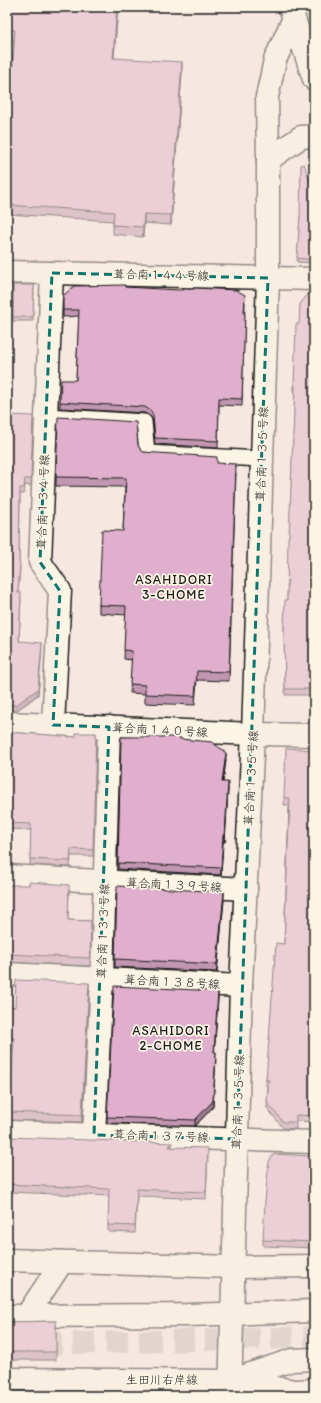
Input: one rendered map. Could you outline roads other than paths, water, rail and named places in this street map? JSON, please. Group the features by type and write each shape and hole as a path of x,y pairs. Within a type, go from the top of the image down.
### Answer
{"street":[{"path":"292,13 314,79"},
{"name":"葺合南１３５号線","path":"230,1388 241,986 253,734 268,278 267,96 275,60 292,13"},
{"path":"268,160 301,137 314,136"},
{"name":"葺合南１４４号線","path":"7,272 314,279"},
{"name":"葺合南１３４号線","path":"52,273 40,562 60,590 53,724"},
{"name":"葺合南１４０号線","path":"7,722 253,734 314,735"},
{"name":"葺合南１３３号線","path":"94,1135 102,978 109,727"},
{"name":"葺合南１３９号線","path":"7,876 246,889"},
{"name":"葺合南１３８号線","path":"7,974 241,986"},
{"name":"葺合南１３７号線","path":"7,1132 314,1142"},
{"path":"7,1260 233,1267 314,1266"},
{"path":"17,1316 62,1262"},
{"path":"17,1316 187,1315 314,1311"},
{"name":"生田川右岸線","path":"7,1379 230,1388 292,1360 314,1359"},
{"path":"230,1388 296,1391 314,1390"}],"lane":[{"path":"46,416 144,422 147,453 262,459"}],"tunnel":[{"path":"7,1345 314,1337"}],"district":[{"name":"ASAHIDORI 3-CHOME","path":"174,586"},
{"name":"ASAHIDORI 2-CHOME","path":"171,1038"}]}
